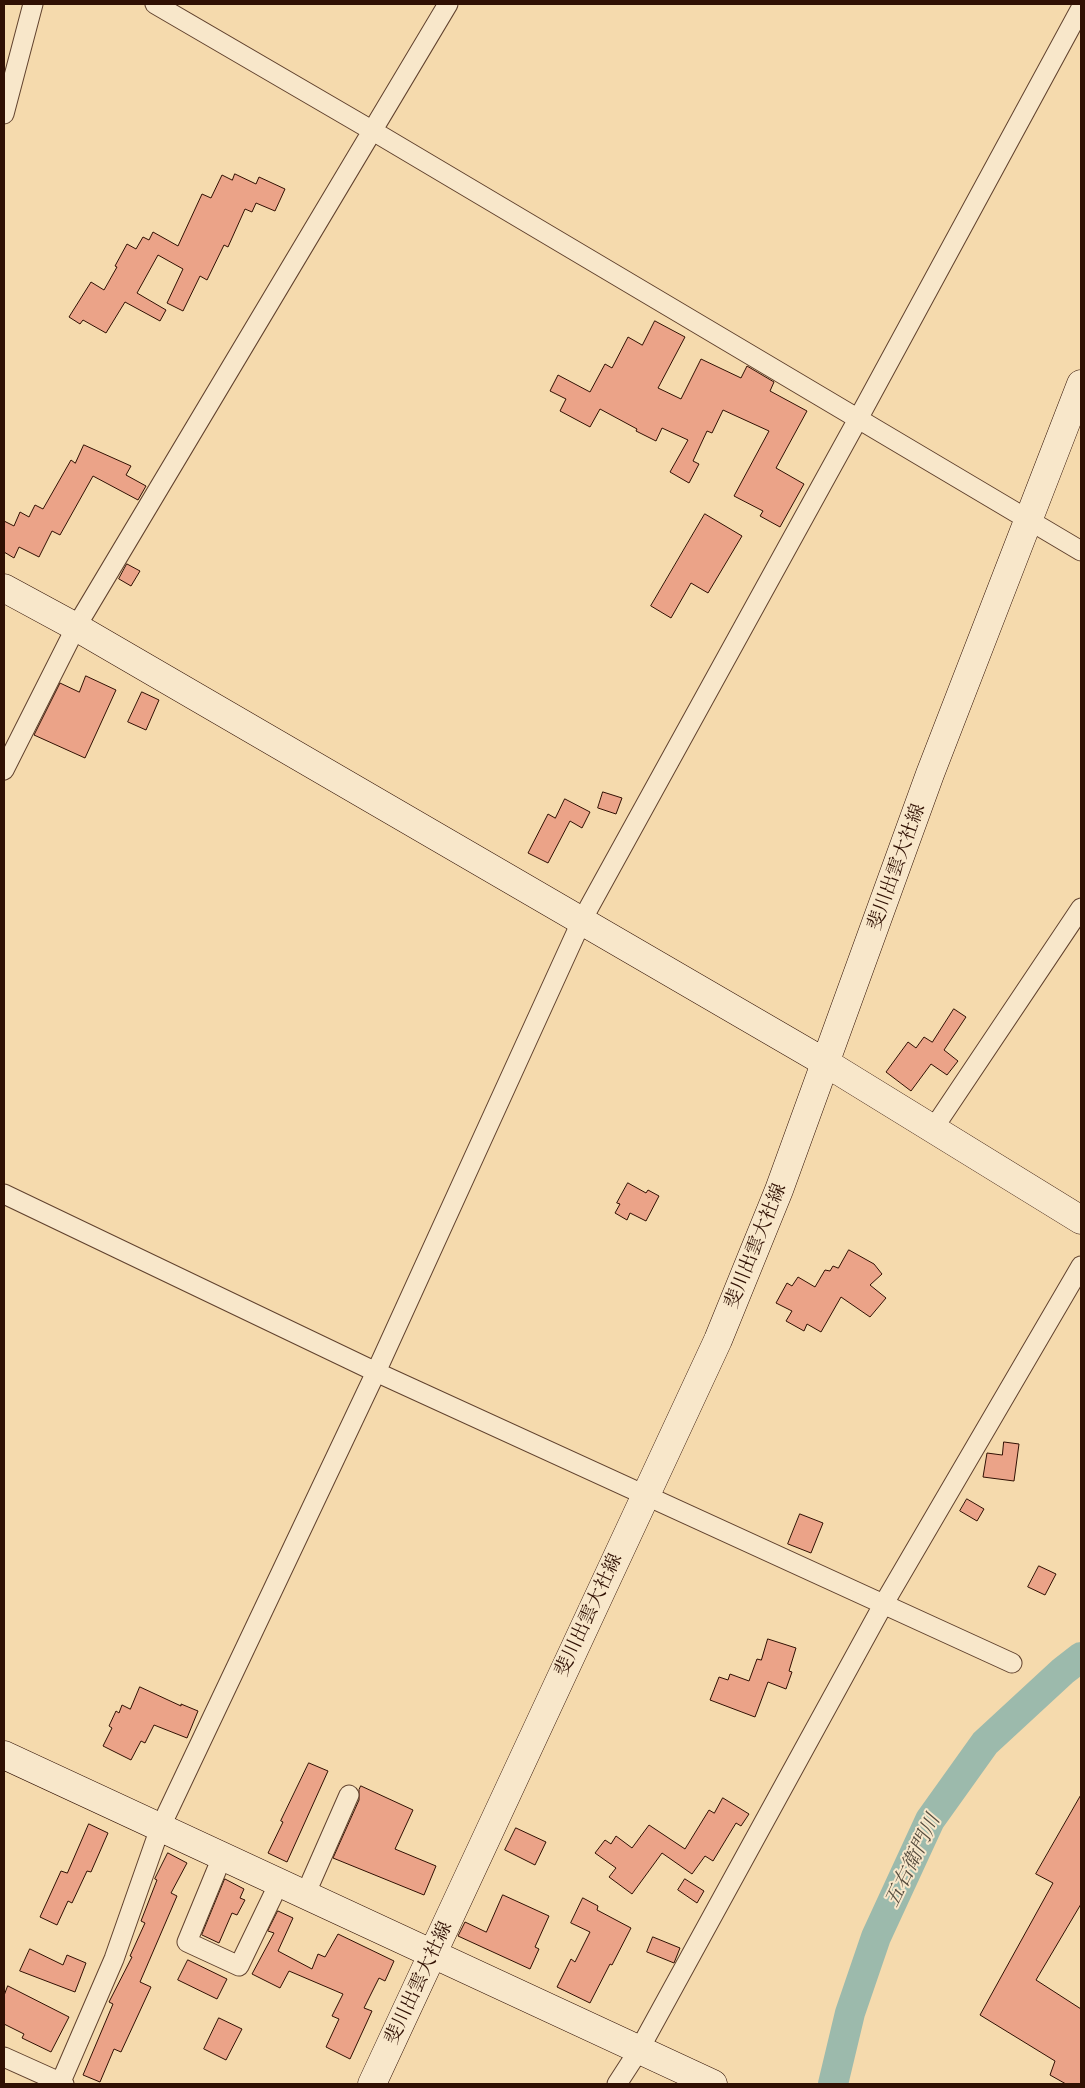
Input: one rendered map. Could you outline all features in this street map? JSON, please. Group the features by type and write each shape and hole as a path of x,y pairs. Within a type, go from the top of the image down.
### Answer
{"street":[{"path":"4,114 33,4"},
{"path":"155,4 373,130 1081,551"},
{"path":"4,770 76,627 448,4"},
{"path":"4,2057 61,2084 114,1959 160,1828 376,1372 582,920 858,419 1081,8"},
{"name":"斐川出雲大社線","path":"372,2084 718,1340 779,1190 930,774 1081,384"},
{"path":"4,588 76,627 826,1063 1081,1220"},
{"path":"933,1129 1081,908"},
{"path":"4,1194 376,1372 1012,1663"},
{"path":"617,2084 639,2050 883,1604 1081,1266"},
{"path":"4,1755 713,2084"},
{"path":"304,1895 349,1795"},
{"path":"222,1857 187,1942 238,1966 279,1883"}],"building":[{"path":"235,174 256,184 259,177 285,189 275,211 256,203 252,212 245,209 228,247 224,245 207,280 200,276 183,311 167,303 183,269 158,255 137,293 166,310 160,321 125,302 106,333 83,320 80,324 69,317 91,282 104,290 127,244 136,249 143,237 149,240 153,232 178,246 202,194 211,198 222,175 232,180"},
{"path":"655,321 685,337 658,388 681,399 701,359 741,378 747,366 774,382 770,391 807,411 776,468 804,484 780,527 760,516 763,511 734,496 769,431 723,410 712,433 707,431 693,461 699,464 689,483 670,472 688,440 662,428 656,441 600,409 590,427 560,411 566,399 550,391 558,375 590,392 605,364 612,368 628,337 642,345"},
{"path":"84,445 131,466 126,475 146,486 138,500 93,476 60,535 52,531 39,557 19,547 14,558 4,552 4,521 14,526 20,512 29,517 35,505 43,509 71,460 75,463"},
{"path":"705,514 742,536 708,593 691,583 671,618 651,606"},
{"path":"127,564 140,571 131,586 119,579"},
{"path":"86,676 116,690 85,758 34,735 60,683 79,692"},
{"path":"142,692 159,700 146,730 128,722"},
{"path":"603,792 622,798 616,814 598,808"},
{"path":"565,799 590,812 582,828 570,821 548,863 528,853 548,814 555,818"},
{"path":"954,1009 966,1017 944,1050 958,1061 947,1075 931,1064 911,1091 886,1072 908,1042 916,1048 924,1037 932,1042"},
{"path":"628,1183 646,1193 648,1190 659,1196 646,1221 630,1213 627,1220 615,1213 620,1204 617,1203"},
{"path":"849,1250 874,1264 882,1274 870,1285 886,1298 870,1317 841,1297 821,1332 807,1324 804,1331 786,1321 792,1311 776,1303 787,1283 792,1286 798,1277 815,1287 825,1270 830,1271 833,1266 838,1268"},
{"path":"1004,1442 1019,1444 1014,1481 983,1477 987,1453 1002,1455"},
{"path":"967,1499 984,1509 977,1521 960,1511"},
{"path":"800,1514 823,1523 811,1553 788,1544"},
{"path":"1039,1566 1056,1574 1045,1595 1028,1587"},
{"path":"768,1639 796,1648 789,1671 792,1672 786,1689 768,1682 755,1717 710,1700 719,1677 728,1680 730,1674 749,1681 757,1659 761,1660"},
{"path":"140,1687 181,1706 181,1704 198,1711 187,1738 154,1725 145,1743 141,1741 131,1760 103,1746 112,1728 109,1726 116,1711 119,1713 122,1705 130,1709"},
{"path":"309,1763 328,1771 287,1862 268,1853"},
{"path":"361,1786 413,1810 395,1849 436,1866 424,1895 333,1858 359,1800"},
{"path":"1081,1795 1081,1904 1036,1980 1081,2009 1081,2084 1066,2084 1050,2075 1055,2061 980,2015 1053,1883 1036,1874"},
{"path":"723,1798 749,1814 741,1826 736,1823 713,1861 705,1856 692,1874 662,1853 632,1894 609,1877 616,1868 595,1853 605,1840 611,1844 616,1836 632,1848 649,1825 685,1849 709,1810 714,1813"},
{"path":"89,1824 108,1833 91,1872 87,1871 72,1903 68,1901 57,1925 40,1917 61,1871 67,1873"},
{"path":"516,1828 546,1842 535,1865 505,1850"},
{"path":"168,1853 187,1863 171,1893 177,1896 140,1982 151,1987 121,2052 114,2049 100,2082 83,2075 113,2004 109,2002 132,1957 130,1956 145,1923 141,1921 157,1880 155,1879"},
{"path":"225,1879 244,1889 240,1898 245,1900 237,1915 232,1913 219,1943 202,1935"},
{"path":"685,1879 704,1891 697,1903 678,1890"},
{"path":"503,1895 549,1916 535,1947 539,1949 530,1969 458,1936 465,1922 486,1932"},
{"path":"583,1898 598,1906 597,1910 631,1928 590,2003 557,1987 571,1959 575,1962 590,1932 571,1923"},
{"path":"278,1911 293,1918 278,1951 312,1969 318,1954 325,1957 338,1934 394,1961 385,1981 379,1978 364,2008 372,2011 350,2059 326,2047 339,2019 332,2016 343,1994 289,1971 280,1988 252,1974 274,1933 268,1931"},
{"path":"653,1937 680,1948 674,1963 647,1952"},
{"path":"30,1949 63,1965 67,1955 86,1963 75,1992 20,1971"},
{"path":"188,1960 227,1979 217,1999 178,1980"},
{"path":"8,1986 69,2017 51,2052 22,2038 24,2034 4,2024 4,1996"},
{"path":"219,2018 242,2029 226,2060 204,2049"}],"waterway":[{"name":"五右衛門川","path":"833,2084 850,2013 876,1937 930,1820 985,1743 1063,1671 1081,1657"}]}
